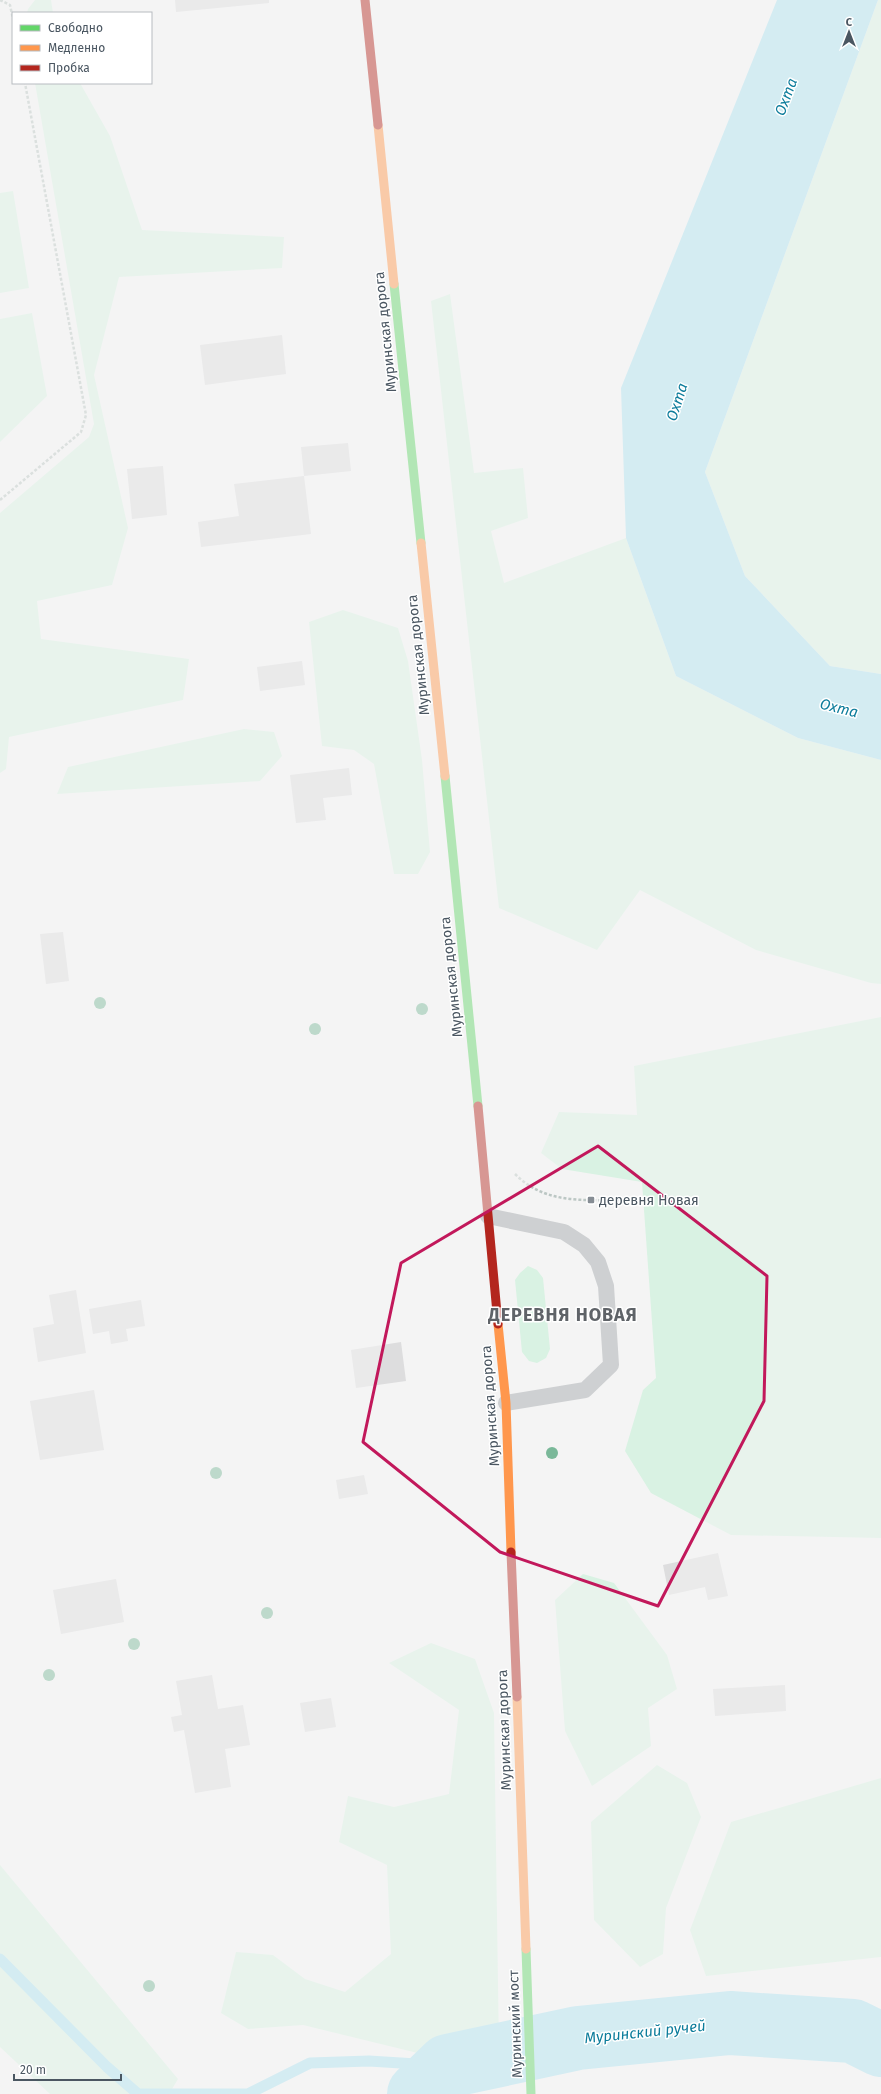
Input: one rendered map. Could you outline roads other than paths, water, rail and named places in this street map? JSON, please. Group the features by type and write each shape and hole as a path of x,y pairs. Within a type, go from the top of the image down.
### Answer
{"street":[{"name":"Муринская дорога","path":"365,0 506,1403 526,1954"},
{"name":"Муринский мост","path":"526,1954 531,2094"}],"lane":[{"path":"488,1216 564,1232 584,1245 598,1262 606,1286 611,1365 585,1390 506,1403"}],"water":[{"name":"Охта","path":"777,0 878,0 705,472 745,576 830,666 881,674 881,760 798,738 676,676 626,538 621,388"}],"waterway":[{"path":"0,1959 107,2067 138,2094 248,2094 310,2063 369,2061 448,2066"},
{"name":"Муринский ручей","path":"419,2094 448,2066 578,2038 730,2023 853,2031 881,2045"}],"place":[{"name":"деревня Новая","path":"591,1200"}],"district":[{"name":"ДЕРЕВНЯ НОВАЯ","path":"563,1315"}]}
